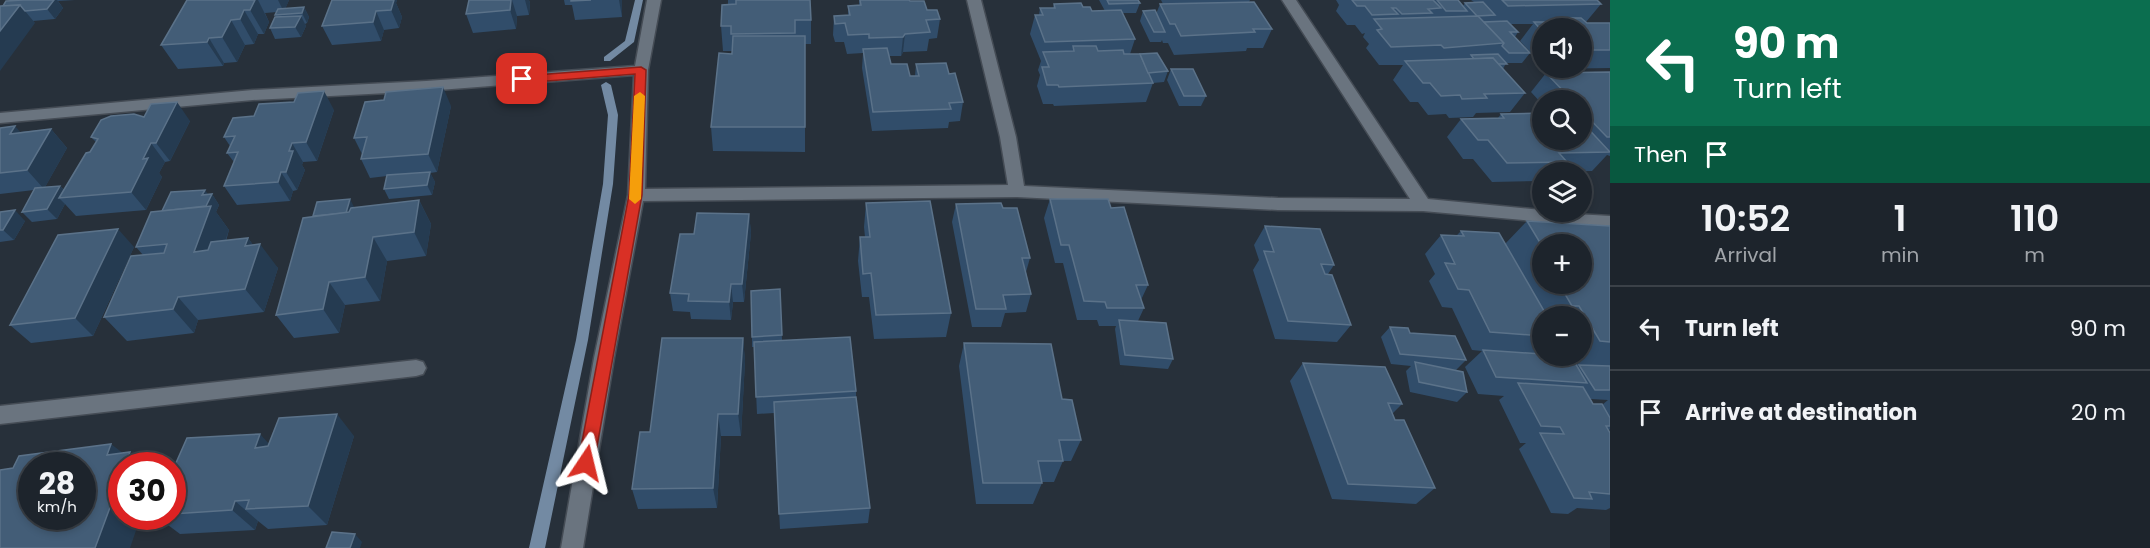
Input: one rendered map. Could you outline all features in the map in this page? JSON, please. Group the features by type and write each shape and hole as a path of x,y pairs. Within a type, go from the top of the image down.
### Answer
{"street":[{"path":"572,548 604,358 636,195 641,70 654,0"},
{"path":"974,0 1008,137 1017,191"},
{"path":"1289,0 1423,205"},
{"path":"0,118 253,95 426,86 641,70"},
{"path":"636,195 1017,191 1278,204 1423,205 1610,222"},
{"path":"0,415 416,368"}],"building":[{"path":"54,0 47,9 25,11 20,5 3,6 6,1"},
{"path":"187,0 255,0 250,10 244,10 240,19 231,20 222,37 209,38 207,42 161,45"},
{"path":"332,0 394,0 391,10 376,11 373,22 322,26"},
{"path":"469,0 511,0 510,10 466,14"},
{"path":"736,0 810,0 811,20 795,20 795,33 731,34 731,26 721,26 722,5 736,4"},
{"path":"860,0 924,1 927,10 937,10 940,19 926,20 930,32 905,34 903,37 869,38 869,34 848,35 845,23 835,24 834,16 850,15 848,6 861,5"},
{"path":"1107,0 1138,0 1140,3 1109,4"},
{"path":"1352,0 1433,0 1441,8 1428,9 1432,13 1402,14 1396,8 1392,8 1398,14 1372,15 1365,6 1357,6"},
{"path":"1437,0 1458,0 1467,11 1446,11"},
{"path":"1502,0 1597,0 1601,4 1508,6"},
{"path":"1254,2 1272,29 1181,36 1175,24 1170,24 1160,4"},
{"path":"1483,2 1495,15 1477,16 1465,3"},
{"path":"1081,3 1083,7 1090,7 1092,11 1121,10 1135,39 1045,42 1035,15 1043,15 1040,8 1055,8 1054,4"},
{"path":"20,5 0,31 0,6"},
{"path":"304,7 302,13 275,15 278,9"},
{"path":"1155,10 1165,32 1154,32 1143,11"},
{"path":"301,16 295,27 270,28 275,17"},
{"path":"1478,16 1504,43 1444,48 1441,45 1391,47 1377,30 1382,29 1374,19"},
{"path":"1507,21 1518,32 1510,32 1530,53 1509,53 1502,46 1504,43 1484,22"},
{"path":"1592,23 1610,23 1610,50 1592,50"},
{"path":"733,36 805,36 805,127 711,127 719,53 732,54"},
{"path":"1073,46 1096,46 1098,51 1123,50 1124,54 1140,54 1153,83 1059,87 1058,85 1047,85 1042,67 1049,67 1043,52 1074,51"},
{"path":"887,48 891,64 907,64 910,76 919,76 916,64 946,63 949,74 955,73 963,102 949,103 951,109 873,112 863,49"},
{"path":"1157,53 1168,71 1148,73 1140,54"},
{"path":"1498,54 1507,64 1498,64 1493,58 1474,59 1471,55"},
{"path":"1493,58 1525,93 1484,94 1487,98 1462,99 1460,95 1441,96 1430,83 1423,83 1405,61"},
{"path":"1171,69 1193,69 1206,96 1184,96"},
{"path":"1592,72 1610,72 1610,137 1607,137 1592,121 1592,90 1562,90 1551,78 1592,78"},
{"path":"443,87 428,154 361,159 367,137 354,138 365,102 384,100 386,92"},
{"path":"324,91 306,142 292,143 289,151 293,151 286,172 281,172 278,182 224,186 238,152 227,153 235,136 224,137 233,118 254,116 259,104 294,102 298,93"},
{"path":"177,102 156,143 151,143 143,159 148,158 131,192 59,198 86,153 90,152 98,139 91,137 101,120 111,116 134,114 144,117 151,104"},
{"path":"1532,113 1532,150 1592,150 1592,133 1610,152 1559,153 1567,162 1507,163 1488,140 1478,140 1461,119 1504,118 1501,114"},
{"path":"15,126 10,134 51,129 27,170 0,173 0,128"},
{"path":"430,172 427,185 384,189 387,175"},
{"path":"60,186 47,209 22,212 35,188"},
{"path":"205,190 202,195 212,194 206,206 162,211 171,192"},
{"path":"350,199 346,213 313,216 317,202"},
{"path":"1050,199 1108,199 1111,208 1124,207 1148,285 1136,285 1144,308 1107,308 1105,302 1084,301 1069,245 1061,245"},
{"path":"419,200 414,232 373,237 365,277 329,282 323,309 276,315 303,218 349,212 351,208"},
{"path":"930,201 951,313 876,315 871,273 863,274 860,237 870,237 866,203"},
{"path":"1001,203 1003,208 1017,208 1030,258 1022,258 1031,294 1003,295 1006,309 976,309 956,204"},
{"path":"211,206 194,252 208,250 211,242 248,238 245,246 260,244 245,289 178,297 173,309 104,317 131,256 164,253 167,244 136,247 151,212"},
{"path":"15,210 3,230 0,230 0,212"},
{"path":"697,213 749,214 742,284 731,284 729,302 688,301 689,294 670,293 680,234 694,234"},
{"path":"1527,221 1610,226 1610,342 1600,341 1592,328 1592,306 1572,306 1565,294 1592,294 1592,234 1535,234"},
{"path":"1265,226 1320,229 1334,265 1321,264 1325,274 1332,275 1351,325 1288,321 1264,251 1274,252"},
{"path":"118,229 75,318 10,325 58,235"},
{"path":"1461,231 1499,233 1532,290 1532,294 1534,294 1541,306 1532,306 1532,335 1490,332 1469,290 1458,289 1445,263 1455,264 1441,235 1464,236"},
{"path":"780,289 782,335 752,337 751,291"},
{"path":"1119,320 1166,323 1173,359 1125,355"},
{"path":"1390,327 1408,328 1410,333 1455,336 1466,360 1400,354"},
{"path":"850,337 856,391 756,397 754,342"},
{"path":"662,338 743,338 738,414 718,414 713,488 632,489 640,432 650,432"},
{"path":"964,343 1051,344 1062,399 1072,400 1081,440 1059,440 1063,461 1038,461 1042,483 983,483"},
{"path":"1483,350 1532,353 1532,366 1577,366 1587,383 1496,377"},
{"path":"1415,362 1463,372 1467,392 1419,382"},
{"path":"1303,363 1385,367 1402,404 1388,403 1395,420 1404,420 1435,488 1348,484"},
{"path":"1580,366 1610,366 1610,390 1595,390"},
{"path":"1518,383 1583,387 1593,404 1602,404 1610,418 1610,426 1606,426 1610,433 1610,494 1589,492 1592,499 1574,498 1540,433 1564,434 1560,427 1541,426"},
{"path":"856,397 870,508 779,514 774,402"},
{"path":"337,414 308,506 246,509 249,500 235,501 232,510 186,513 186,452 181,452 187,438 260,434 255,448 268,446 279,418"},
{"path":"111,444 107,455 108,513 95,548 0,548 0,470 13,468 18,458 18,530 96,530 96,452 50,452"},
{"path":"332,532 355,534 350,548 326,548"}],"waterway":[{"path":"607,59 629,42 639,0"},
{"path":"537,548 582,340 608,184 613,115 606,85"}],"slow traffic":[{"path":"635,199 640,96"}],"route":[{"path":"522,79 641,70 636,195 586,463"}]}
